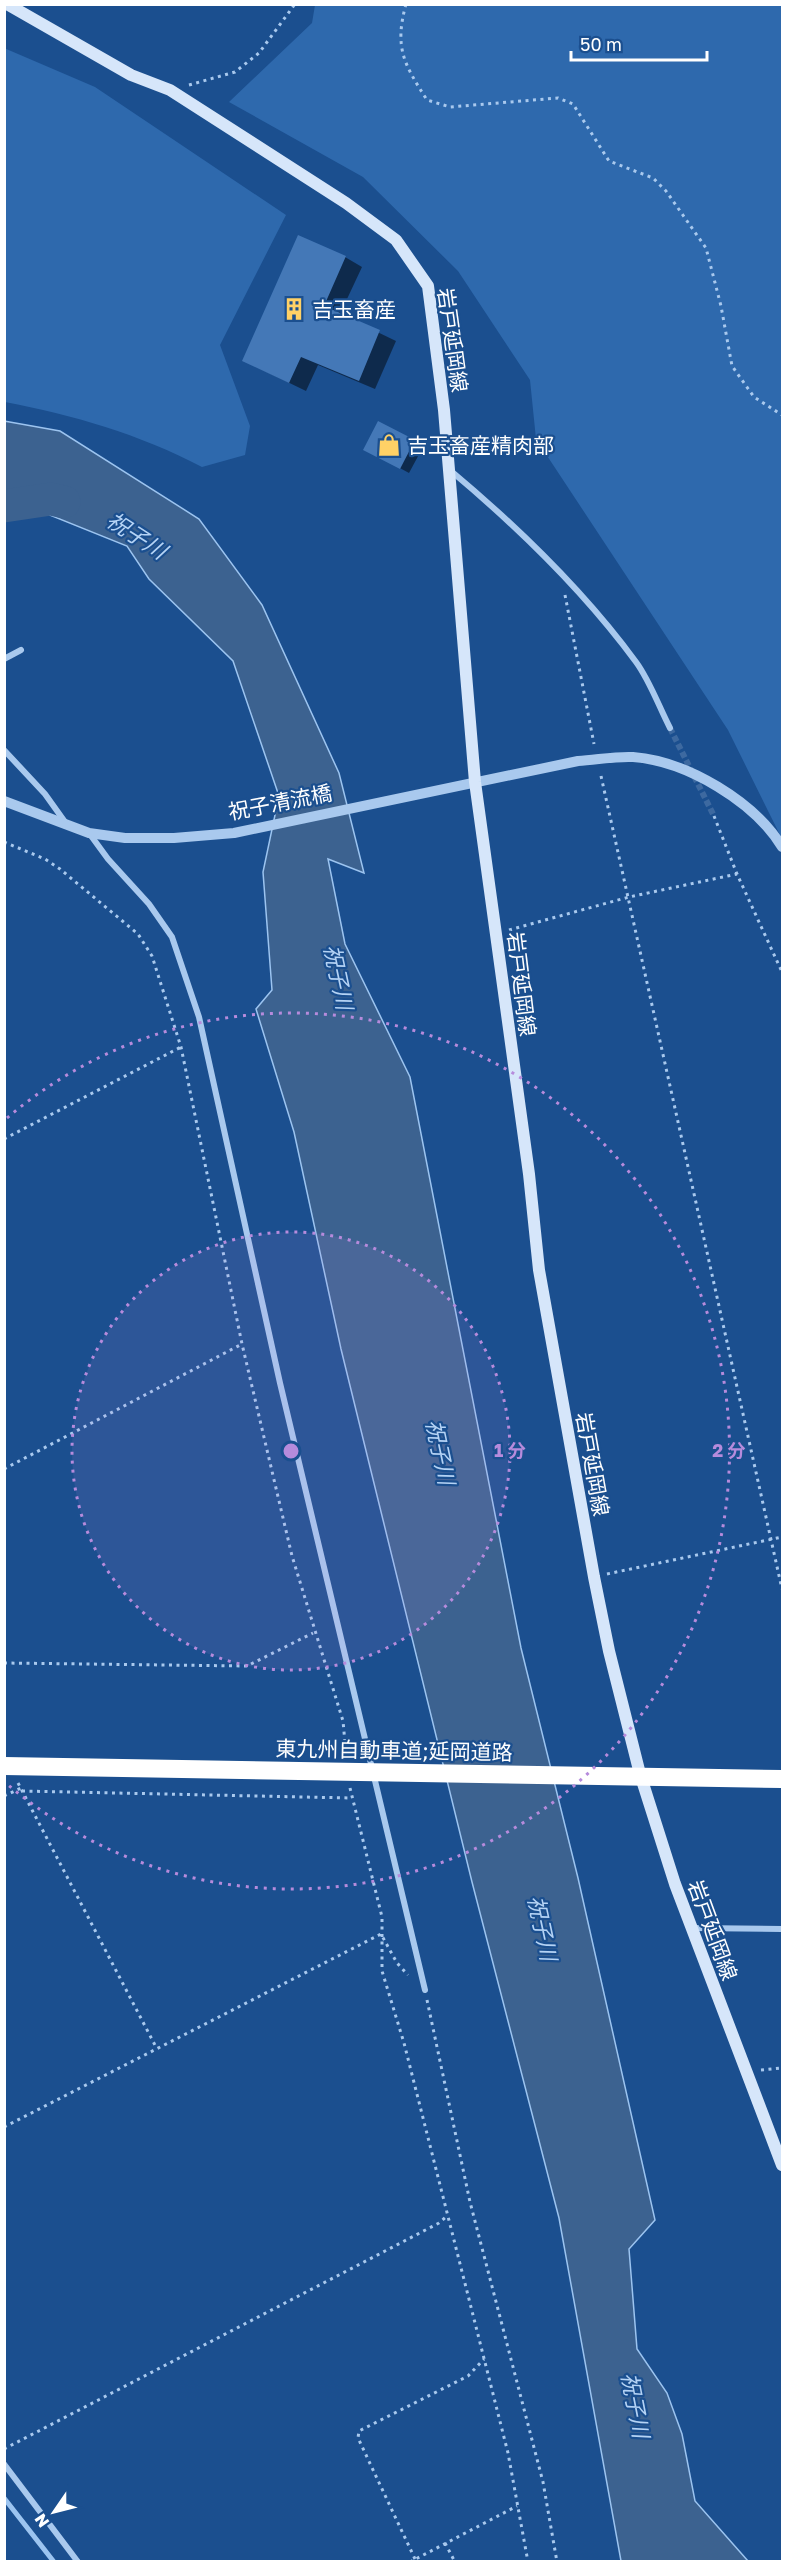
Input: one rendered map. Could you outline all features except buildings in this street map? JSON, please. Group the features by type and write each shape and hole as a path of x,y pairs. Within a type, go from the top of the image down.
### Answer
{"highway":[{"name":"東九州自動車道;延岡道路","path":"10,1772 783,1779"}],"main road":[{"name":"岩戸延岡線","path":"7,4 131,75 170,90 346,203 396,240 428,286 449,469 475,782 539,1270 594,1577 609,1651 640,1774 675,1884 783,2165"}],"street":[{"path":"449,469 508,519 567,578 638,664 670,728"},
{"path":"4,659 21,650"},
{"path":"4,750 45,794 67,825"},
{"name":"祝子清流橋","path":"4,801 89,833 125,838 174,838 234,833 578,761 633,757 676,766 739,800 783,847"},
{"path":"89,833 108,859 149,904 172,938 199,1017 280,1383 425,1990"},
{"path":"693,1928 783,1929"},
{"path":"4,2464 78,2562"}],"path":[{"path":"170,90 235,72 259,53 295,4"},
{"path":"406,4 400,36 405,67 427,100 450,107 558,98 573,104 609,161 653,178 666,191 706,248 721,306 732,366 754,397 783,415"},
{"path":"567,578 565,601 594,744"},
{"path":"601,776 783,1589"},
{"path":"714,816 737,874 783,972"},
{"path":"4,842 45,859 60,869 138,934 152,956 181,1047 242,1344 292,1556 343,1721 347,1765"},
{"path":"496,933 628,897 737,874"},
{"path":"4,1140 181,1047"},
{"path":"4,1469 242,1344"},
{"path":"594,1577 783,1537"},
{"path":"4,1663 248,1666 314,1633"},
{"path":"10,1772 156,2047"},
{"path":"350,1787 381,1917 382,1971 448,2215 508,2453 528,2562"},
{"path":"4,1796 21,1789 351,1798"},
{"path":"381,1934 397,1963 416,1984 425,1990 470,2202 543,2482 557,2562"},
{"path":"4,2127 156,2047 381,1934"},
{"path":"747,2071 783,2068"},
{"path":"4,2449 439,2223 448,2215"},
{"path":"415,2559 358,2438 359,2431 468,2376 484,2359"},
{"path":"410,2562 517,2506"},
{"path":"445,2543 455,2562"}],"shaded area":[{"path":"315,5 782,5 782,839 728,730 536,439 530,380 458,271 363,177 229,102 312,23"},
{"path":"4,48 95,87 286,215 220,345 250,426 245,455 202,467 130,435 56,413 5,402"}],"water":[{"path":"4,421 60,431 199,519 262,605 339,773 364,873 328,859 345,944 410,1077 521,1648 578,1878 655,2220 629,2249 637,2349 667,2393 682,2434 695,2501 748,2561 621,2561 559,2218 472,1882 341,1349 294,1132 256,1009 272,990 263,872 279,796 233,661 149,579 127,546 5,497"}],"waterway":[{"name":"祝子川","path":"4,506 51,499 64,502"},
{"path":"4,2498 54,2562"}],"tunnel":[{"path":"670,728 714,816"}],"place":[{"name":"吉玉畜産","path":"294,309"},
{"name":"吉玉畜産精肉部","path":"389,445"}]}
